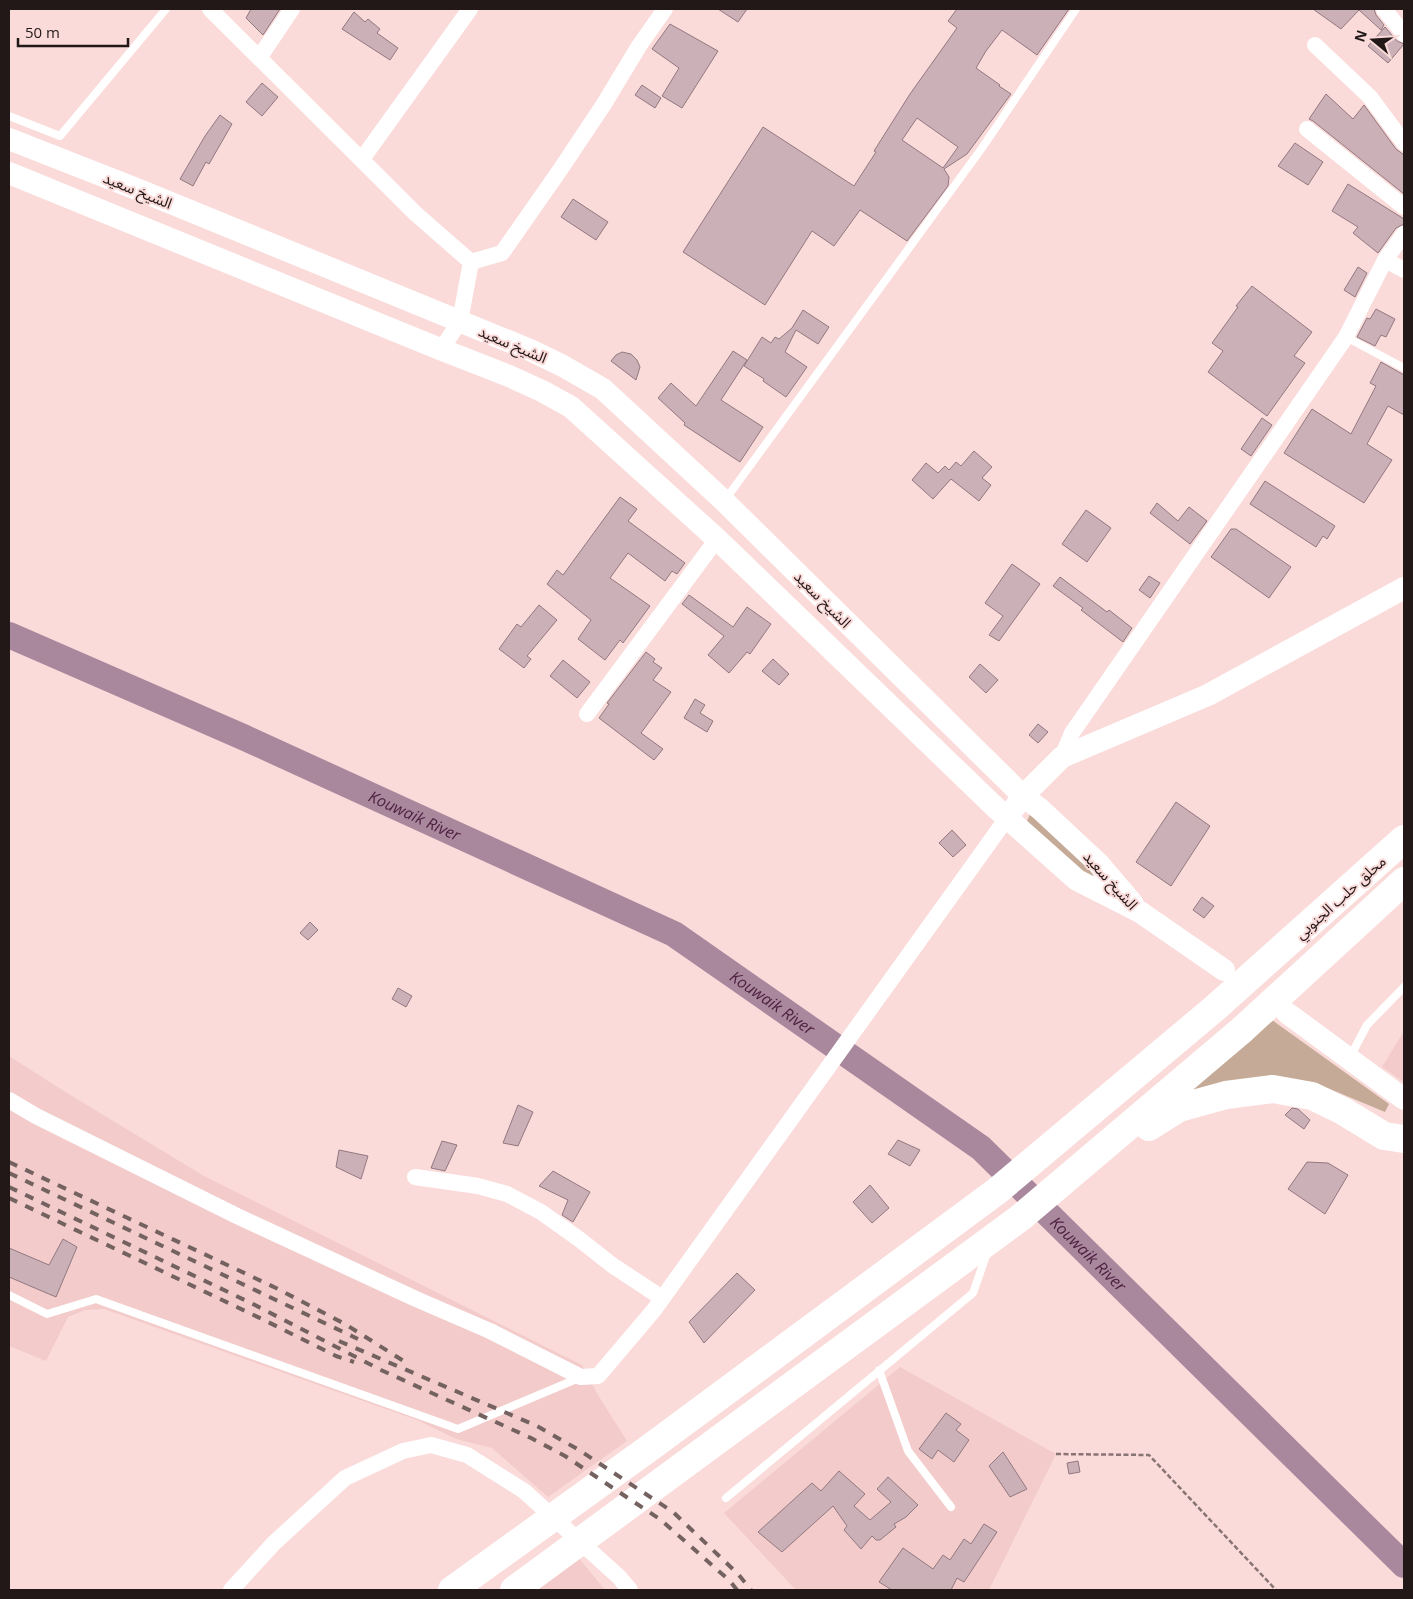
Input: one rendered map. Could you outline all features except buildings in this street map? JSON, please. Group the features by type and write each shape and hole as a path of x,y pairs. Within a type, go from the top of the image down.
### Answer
{"highway":[{"name":"محلق حلب الجنوبي","path":"452,1590 648,1449 997,1191 1215,1008 1404,839"},
{"name":"محلق حلب الجنوبي","path":"1067,1178 1243,1029 1404,881"},
{"path":"514,1590 1020,1218 1067,1178 1179,1108 1226,1095 1273,1089 1312,1096 1343,1111 1384,1136 1404,1139"}],"main road":[{"name":"الشيخ سعيد","path":"9,139 530,350 603,389 724,501 1022,796 1098,863 1140,912"},
{"name":"الشيخ سعيد","path":"9,173 509,376 542,390 571,407 717,539 1007,818 1076,880 1140,912"},
{"path":"1007,818 1022,796 1062,757 1208,695 1404,588"},
{"path":"1140,912 1224,970"},
{"path":"1287,1013 1404,1100"}],"street":[{"path":"210,9 416,214 471,262"},
{"path":"259,58 292,9"},
{"path":"362,159 470,9"},
{"path":"471,262 502,253 560,170 604,104 639,46 665,9"},
{"path":"1384,9 1404,34"},
{"path":"1315,45 1370,97 1404,143"},
{"path":"1306,129 1404,207"},
{"path":"1062,757 1072,733 1346,337 1385,260 1404,234"},
{"path":"1385,260 1404,270"},
{"path":"441,350 460,321 471,262"},
{"path":"586,714 717,539"},
{"path":"9,1100 36,1116 237,1216 490,1331 581,1377 598,1376 662,1298 1007,818"},
{"path":"415,1177 478,1186 507,1194 541,1212 612,1266 662,1298"},
{"path":"231,1590 274,1543 345,1478 403,1451 430,1445 467,1455 524,1491 619,1577 630,1590"}],"lane":[{"path":"9,116 60,136 166,9"},
{"path":"724,501 982,148 1076,9"},
{"path":"1346,337 1404,368"},
{"path":"1349,1058 1367,1025 1404,987"},
{"path":"726,1498 973,1293 993,1238"},
{"path":"9,1294 47,1314 96,1299 458,1429 581,1377"},
{"path":"879,1370 908,1451 950,1507"}],"path":[{"path":"1056,1454 1149,1455 1276,1590"}],"shaded area":[{"path":"1030,814 1095,873 1090,880 1025,826"},
{"path":"1272,1020 1389,1104 1385,1112 1325,1087 1297,1081 1174,1099"},
{"path":"1404,1031 1404,1082 1382,1067"},
{"path":"9,1056 204,1176 582,1365 598,1395 627,1441 548,1497 492,1448 456,1439 417,1420 104,1309 85,1310 68,1317 46,1361 9,1346"},
{"path":"900,1367 1056,1454 989,1590 796,1590 724,1513"},
{"path":"578,1557 605,1590 533,1590"}],"waterway":[{"name":"Kouwaik River","path":"9,635 243,737 674,934 981,1148 1404,1565"}],"railway":[{"path":"9,1162 276,1288 345,1324 410,1365"},
{"path":"9,1173 358,1339"},
{"path":"9,1187 253,1304 381,1370 531,1438 565,1456 661,1520 730,1581 737,1590"},
{"path":"9,1198 336,1356 354,1362"},
{"path":"339,1341 537,1426 579,1450 673,1512 738,1574 751,1590"}]}
